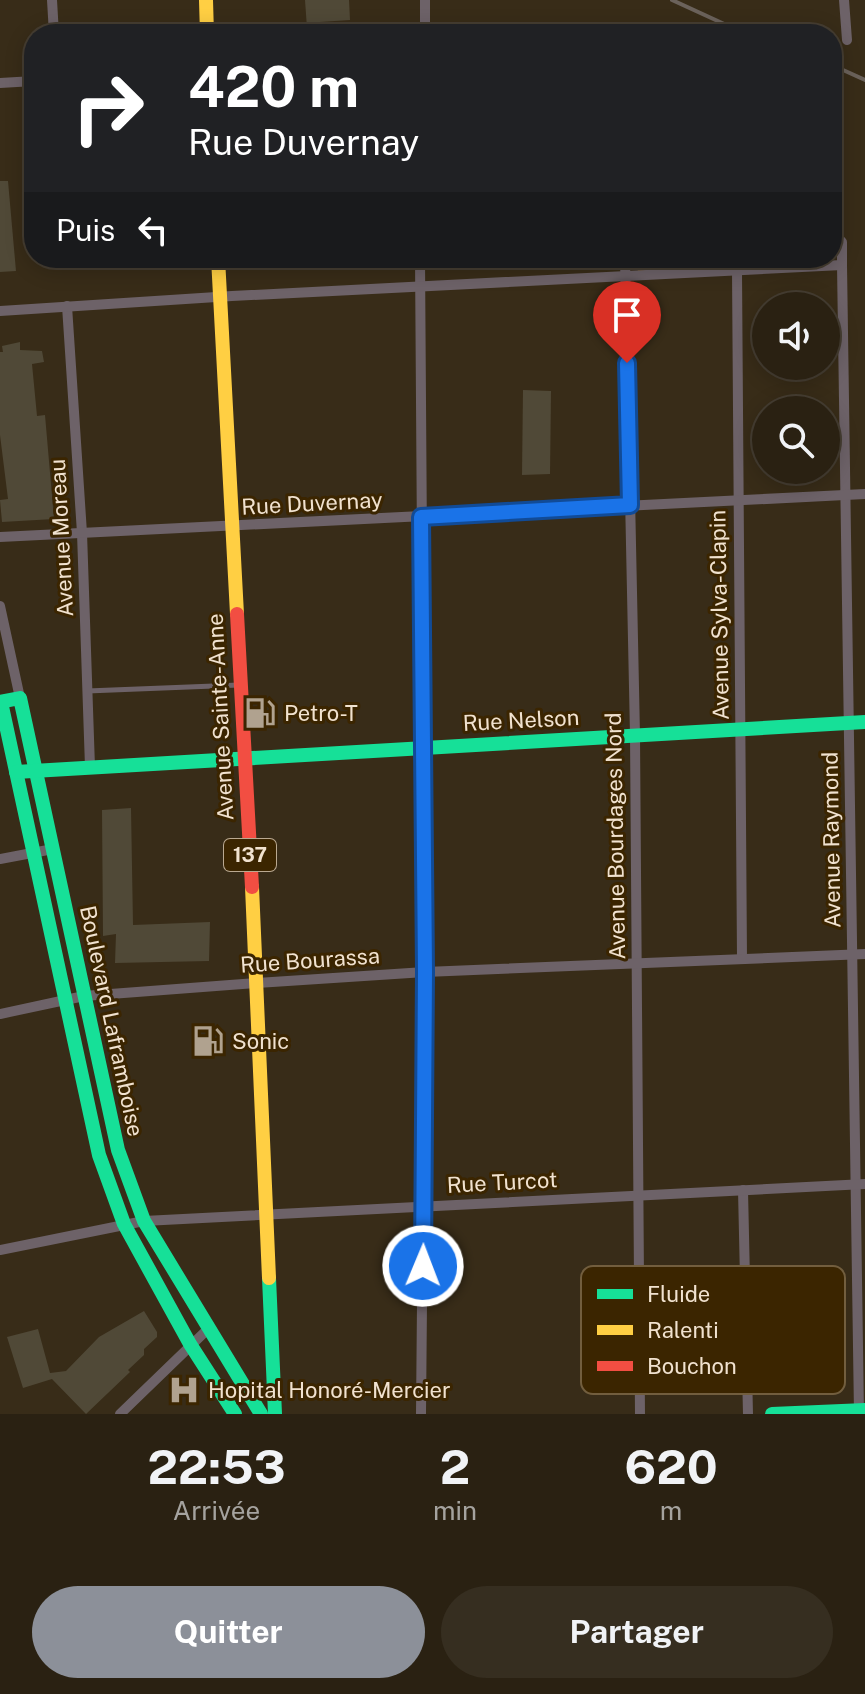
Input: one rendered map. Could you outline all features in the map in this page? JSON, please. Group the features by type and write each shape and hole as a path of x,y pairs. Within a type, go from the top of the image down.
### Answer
{"street":[{"path":"52,0 53,24"},
{"path":"206,0 207,24"},
{"path":"425,0 425,24"},
{"path":"844,0 847,40"},
{"path":"0,83 24,82"},
{"name":"Avenue Raymond","path":"842,242 852,954 860,1184 861,1411"},
{"name":"Avenue Sainte-Anne","path":"219,268 257,983 275,1414"},
{"path":"420,268 425,972 421,1414"},
{"name":"Avenue Bourdages Nord","path":"626,268 635,735 639,1266"},
{"path":"0,311 797,268"},
{"name":"Avenue Sylva-Clapin","path":"737,272 742,958"},
{"name":"Avenue Moreau","path":"67,306 82,533 90,767"},
{"name":"Rue Duvernay","path":"0,537 865,494"},
{"name":"Boulevard Laframboise","path":"0,606 118,1150 144,1221 261,1414"},
{"path":"0,700 20,698"},
{"name":"Boulevard Laframboise","path":"0,700 99,1155 124,1224 190,1344 235,1414"},
{"name":"Rue Nelson","path":"16,772 865,722"},
{"path":"0,859 53,849"},
{"name":"Rue Bourassa","path":"0,1014 84,996 257,983 425,972 865,954"},
{"name":"Rue Turcot","path":"0,1250 144,1221 860,1184"},
{"path":"743,1190 745,1266"},
{"path":"120,1414 209,1328"},
{"name":"Avenue Bourdages Nord","path":"640,1394 640,1414"},
{"path":"748,1394 748,1414"},
{"path":"772,1414 861,1411"}],"lane":[{"path":"87,691 240,685"}],"shaded area":[{"path":"638,268 714,268 638,273"}],"building":[{"path":"305,0 349,0 350,20 307,24"},
{"path":"0,181 8,181 16,271 0,272"},
{"path":"20,342 20,350 42,351 44,362 32,364 37,416 45,415 54,519 2,522 0,500 8,499 0,435 0,352 3,352 2,346"},
{"path":"523,390 551,391 550,474 522,475"},
{"path":"131,808 133,925 210,922 209,961 115,963 116,934 103,936 102,810"},
{"path":"144,1311 157,1337 144,1349 144,1355 128,1370 130,1372 86,1414 52,1379 23,1388 7,1337 38,1329 50,1373 66,1371 99,1337"}],"railway":[{"path":"672,0 724,24"},
{"path":"842,70 865,80"}],"traffic: fast":[{"path":"0,702 20,698 118,1150 144,1221 261,1414"},
{"path":"1,702 99,1155 124,1224 190,1344 235,1414"},
{"path":"16,772 865,722"},
{"path":"269,1278 275,1414"},
{"path":"772,1414 865,1410"}],"traffic: slow":[{"path":"206,0 207,24"},
{"path":"219,268 237,614"},
{"path":"252,887 269,1278"}],"traffic: jam":[{"path":"237,614 252,887"}],"place":[{"name":"Petro-T","path":"260,713"},
{"name":"Sonic","path":"208,1041"},
{"name":"Hopital Honoré-Mercier","path":"184,1390"}],"route":[{"path":"423,1266 425,972 421,517 630,505 627,363"}]}
